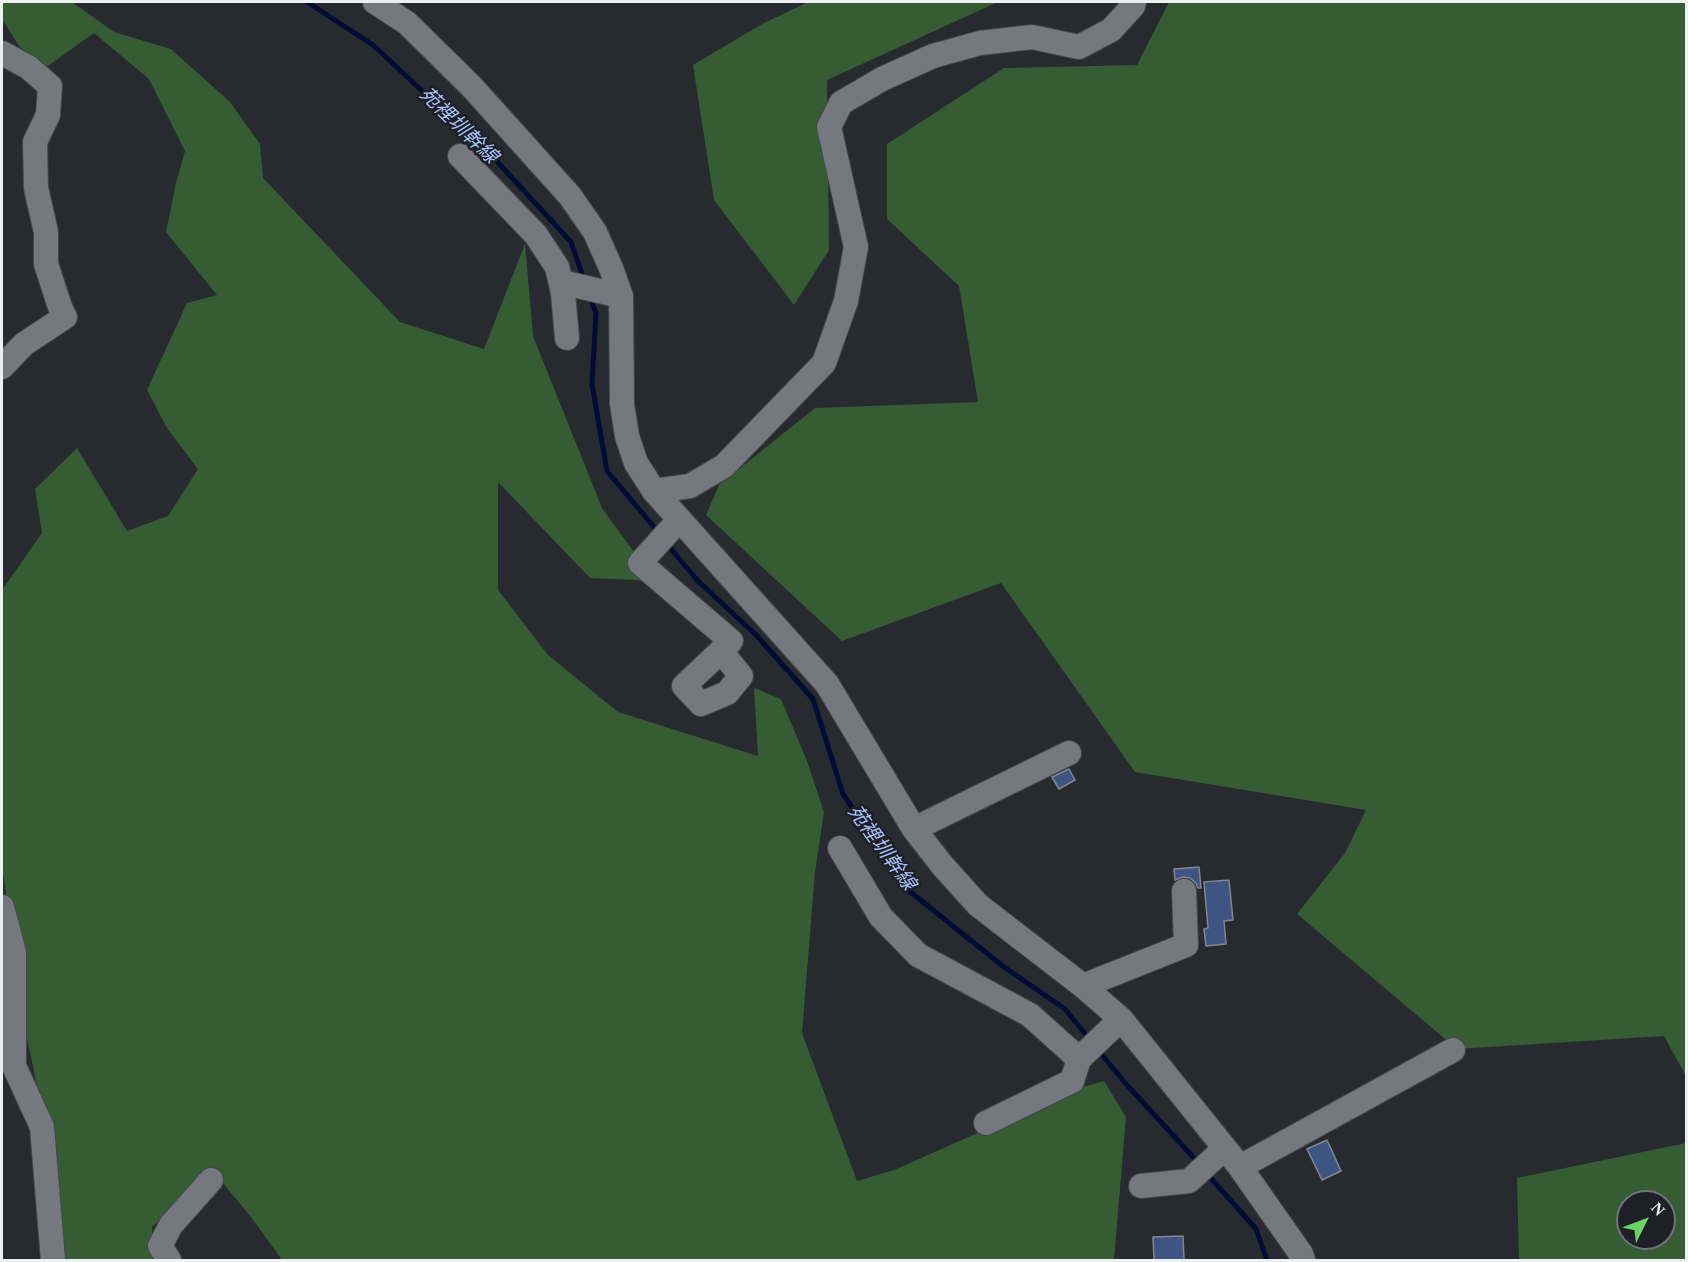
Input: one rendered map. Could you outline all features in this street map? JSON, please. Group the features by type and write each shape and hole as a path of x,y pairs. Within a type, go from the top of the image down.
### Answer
{"street":[{"path":"375,2 407,23 472,87 570,196 595,232 621,296 622,404 627,435 636,464 654,491 827,684 914,829 942,865 978,904 1083,986 1121,1019 1240,1167 1303,1260"},
{"path":"654,491 690,486 724,466 824,363 846,301 856,247 829,126 841,103 882,79 933,56 980,43 1032,37 1078,47 1112,30 1134,2"},
{"path":"2,53 28,67 50,86 48,115 34,142 36,188 46,232 46,264 65,318 24,344 2,367"},
{"path":"460,156 536,235 556,267 563,292 567,338"},
{"path":"561,282 621,296"},
{"path":"679,519 640,563 731,641 721,651"},
{"path":"914,829 1069,753"},
{"path":"840,848 880,917 918,955 1030,1015 1078,1059"},
{"path":"1083,986 1186,945 1184,891"},
{"path":"2,907 14,952 14,1066 42,1127 52,1260"},
{"path":"986,1123 1072,1081 1078,1059 1121,1019"},
{"path":"1240,1167 1453,1050"},
{"path":"1141,1186 1189,1181 1224,1149"},
{"path":"169,1260 160,1246 171,1225 211,1180"}],"green space":[{"path":"2,2 72,2 114,32 171,49 230,102 260,144 263,178 400,322 484,349 525,244 533,336 602,508 655,581 590,578 498,482 498,590 548,655 618,712 758,756 754,688 781,699 807,761 824,812 815,872 802,1033 857,1181 894,1170 1079,1088 1104,1081 1126,1117 1114,1260 282,1260 251,1217 212,1170 152,1227 155,1256 158,1260 63,1260 35,1076 23,1020 2,865 2,590 42,533 35,489 77,448 127,531 168,516 198,469 167,428 147,390 187,303 217,295 166,232 185,151 149,79 94,33 45,68 19,46 2,19"},
{"path":"808,2 998,2 827,80 829,250 794,305 714,200 693,65 764,23"},
{"path":"1169,2 1686,2 1686,1076 1664,1036 1457,1049 1297,914 1345,853 1366,810 1135,772 1001,583 842,641 706,515 719,485 815,408 978,402 959,286 887,219 887,144 1004,68 1137,65"},
{"path":"1686,1143 1686,1260 1519,1260 1517,1178"}],"building":[{"path":"1069,769 1075,780 1059,789 1052,777"},
{"path":"1199,867 1201,888 1198,888 1190,878 1183,877 1175,880 1174,869"},
{"path":"1229,880 1233,920 1224,921 1226,944 1206,946 1204,929 1208,928 1204,882"},
{"path":"1327,1140 1341,1171 1322,1180 1307,1149"},
{"path":"1183,1236 1184,1260 1154,1260 1153,1237"}],"waterway":[{"name":"苑裡圳幹線","path":"307,2 373,45 493,157 571,242 582,274"},
{"name":"苑裡圳幹線","path":"592,303 596,313 592,384 607,471 654,527"},
{"name":"苑裡圳幹線","path":"671,549 698,581 757,636 813,699 843,794 908,890 1004,967 1065,1009 1090,1040"},
{"name":"苑裡圳幹線","path":"1097,1049 1194,1158"},
{"name":"苑裡圳幹線","path":"1209,1176 1256,1229 1267,1260"}]}
